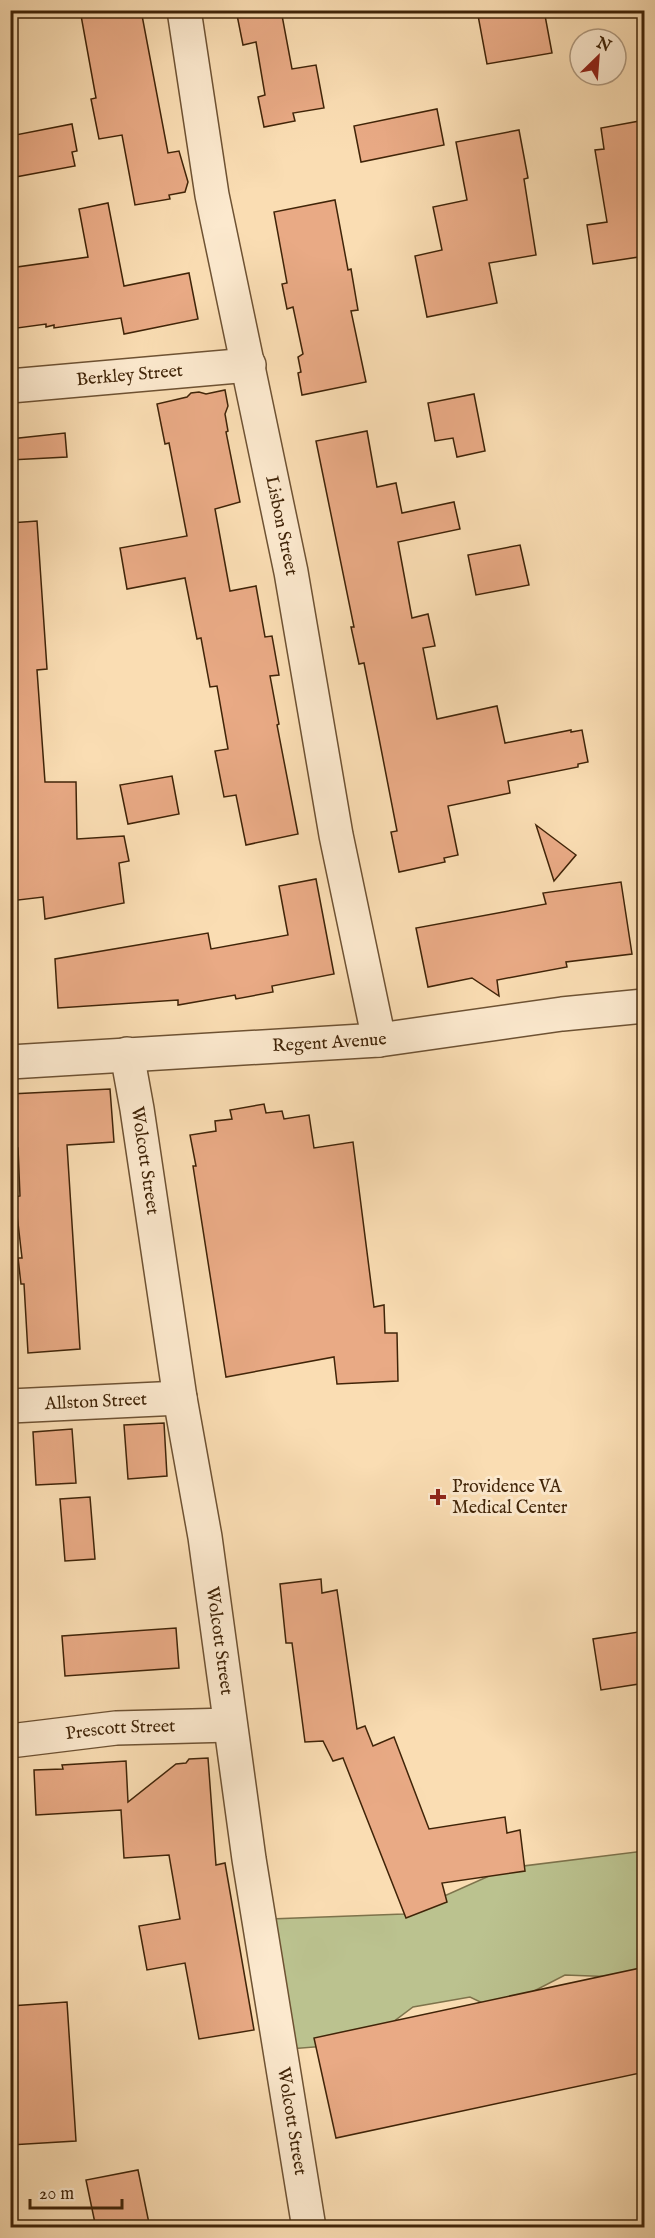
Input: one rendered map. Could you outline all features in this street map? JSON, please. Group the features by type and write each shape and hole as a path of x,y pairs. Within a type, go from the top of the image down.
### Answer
{"street":[{"name":"Lisbon Street","path":"184,10 212,195 291,572 336,835 379,1040"},
{"name":"Berkley Street","path":"10,386 249,365"},
{"name":"Regent Avenue","path":"10,1062 379,1040 561,1014 645,1006"},
{"name":"Wolcott Street","path":"127,1054 180,1398 205,1537 249,1859 309,2228"},
{"name":"Allston Street","path":"10,1406 180,1398"},
{"name":"Prescott Street","path":"10,1741 116,1728 230,1725"}],"green space":[{"path":"644,1851 644,1978 565,1975 497,2010 470,1997 413,2007 365,2043 289,2049 270,1919 404,1914 507,1868"}],"building":[{"path":"80,10 141,10 168,153 179,151 188,182 185,192 169,195 170,199 135,205 122,135 99,139 91,99 96,98"},
{"path":"236,10 281,10 292,69 316,65 324,108 293,113 295,121 264,127 258,97 265,95 256,42 243,45"},
{"path":"477,10 544,10 552,53 487,64"},
{"path":"437,109 444,145 361,162 354,126"},
{"path":"645,120 645,256 593,264 587,225 607,222 595,150 604,149 601,128"},
{"path":"72,124 77,151 72,152 75,166 10,178 10,136"},
{"path":"519,130 528,178 524,179 536,255 489,263 497,303 427,317 415,256 442,250 433,207 467,200 456,142"},
{"path":"335,200 358,310 351,311 366,382 302,395 298,357 303,354 293,307 287,309 282,284 287,283 274,212"},
{"path":"108,203 124,286 189,273 198,319 124,334 121,318 54,328 54,325 46,327 46,324 10,329 10,268 88,257 79,209"},
{"path":"225,390 228,406 225,414 228,431 226,432 240,502 215,509 230,591 256,586 265,637 272,636 279,675 270,676 298,834 246,845 236,795 224,797 215,751 228,749 217,686 210,687 201,638 197,639 185,578 127,589 120,548 187,536 169,443 165,444 157,404 187,397 191,393 206,394"},
{"path":"474,394 485,451 457,457 453,438 435,441 428,403"},
{"path":"367,431 377,487 396,483 402,513 454,502 460,529 398,542 412,618 428,614 435,646 423,648 437,719 497,706 505,743 571,730 571,732 582,730 588,762 578,764 578,767 508,781 510,793 448,806 458,855 444,858 445,862 399,872 391,832 397,831 364,663 359,664 351,627 354,627 316,441"},
{"path":"65,433 67,457 10,460 10,439"},
{"path":"37,521 47,669 37,670 45,782 76,782 77,839 124,836 129,861 119,863 124,903 45,919 43,897 10,901 10,523"},
{"path":"520,545 529,585 476,595 468,555"},
{"path":"172,776 179,814 128,824 120,785"},
{"path":"536,825 576,855 554,881"},
{"path":"316,879 334,974 272,986 273,992 236,999 235,995 178,1005 178,1000 58,1008 55,959 208,933 211,949 288,935 279,886"},
{"path":"621,882 632,954 566,962 567,967 497,980 499,996 472,978 428,987 416,928 546,904 543,893"},
{"path":"110,1089 114,1142 67,1145 80,1349 28,1353 24,1284 21,1284 18,1258 22,1258 15,1197 20,1196 18,1148 12,1148 10,1094"},
{"path":"264,1104 266,1113 282,1111 284,1119 309,1115 314,1148 353,1142 374,1307 384,1305 385,1333 397,1333 398,1381 337,1384 334,1357 226,1377 190,1135 216,1131 215,1121 232,1119 230,1110"},
{"path":"164,1423 167,1476 128,1479 124,1425"},
{"path":"72,1429 76,1483 36,1485 33,1432"},
{"path":"90,1497 95,1559 65,1561 60,1499"},
{"path":"321,1579 322,1593 337,1590 357,1729 365,1726 373,1746 394,1737 429,1829 505,1817 507,1833 520,1830 525,1871 442,1883 447,1902 406,1918 343,1758 333,1761 323,1741 305,1742 292,1643 286,1643 280,1584"},
{"path":"176,1628 179,1668 65,1676 62,1636"},
{"path":"645,1631 645,1683 601,1690 593,1639"},
{"path":"208,1758 216,1865 225,1863 254,2030 199,2039 185,1963 147,1970 139,1926 180,1919 169,1855 124,1858 121,1810 36,1815 34,1770 63,1769 62,1765 126,1761 128,1802 176,1764 186,1763 189,1759"},
{"path":"645,1967 645,2072 336,2138 314,2038"},
{"path":"67,2002 76,2141 10,2145 10,2006"},
{"path":"138,2170 150,2228 96,2228 86,2180"}],"place":[{"name":"Providence VA Medical Center","path":"438,1497"}]}
